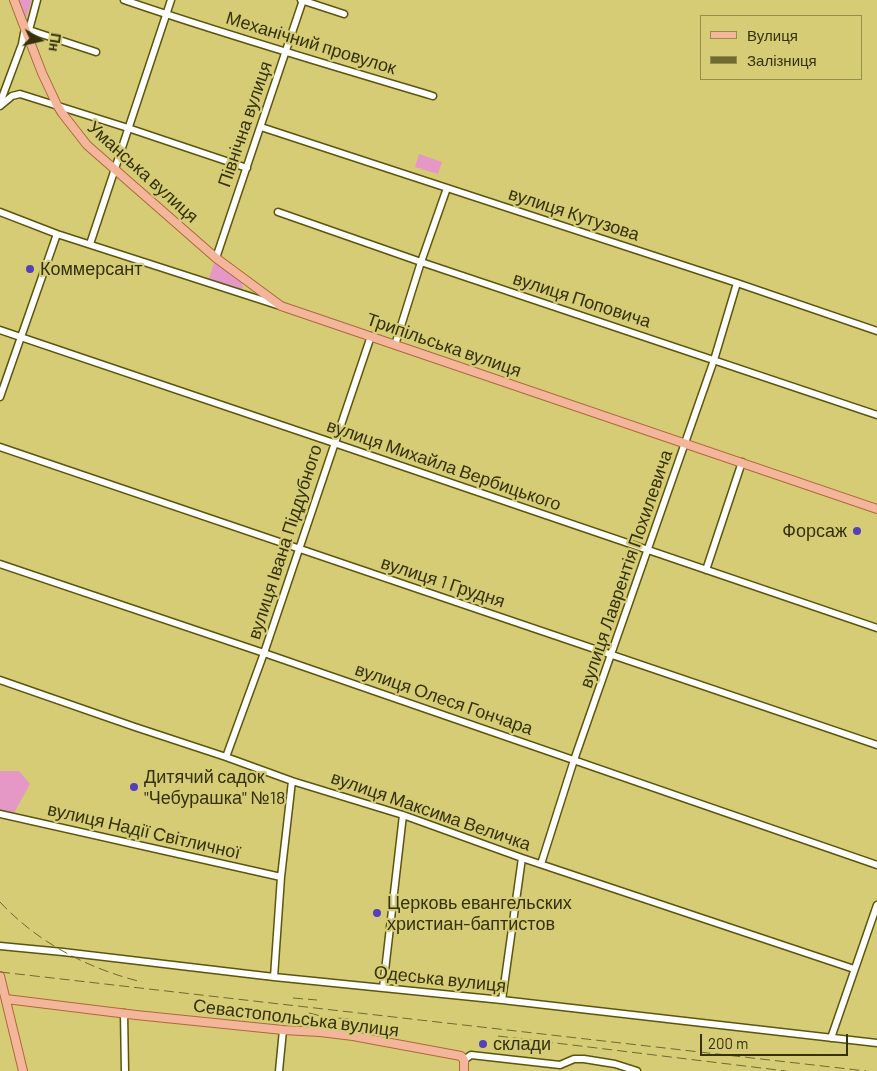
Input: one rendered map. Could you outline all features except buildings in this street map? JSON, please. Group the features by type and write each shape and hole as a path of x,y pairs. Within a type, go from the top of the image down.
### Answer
{"main road":[{"name":"Уманська вулиця","path":"14,0 28,31 42,73 57,105 87,145 216,258 281,306"},
{"name":"Трипільська вулиця","path":"281,306 877,508"},
{"path":"0,976 22,1071"},
{"name":"Севастопольська вулиця","path":"3,994 124,1013 353,1036 461,1056 464,1060"},
{"path":"464,1060 464,1071"}],"street":[{"path":"0,104 24,34 28,31 37,0"},
{"name":"Механічний провулок","path":"124,0 285,52 433,96"},
{"path":"90,244 171,0"},
{"path":"302,0 344,14"},
{"name":"Північна вулиця","path":"216,258 302,0"},
{"path":"28,31 96,52"},
{"path":"0,104 12,96 20,94 246,168"},
{"name":"вулиця Кутузова","path":"261,127 737,283 877,331"},
{"path":"395,345 447,188"},
{"name":"Трипільська вулиця","path":"0,212 57,234 281,306"},
{"name":"вулиця Поповича","path":"278,212 877,416"},
{"path":"0,396 57,234"},
{"name":"вулиця Лаврентія Похилевича","path":"541,864 574,760 714,360 737,283"},
{"name":"вулиця Михайла Вербицького","path":"0,330 877,628"},
{"name":"вулиця Івана Піддубного","path":"226,757 264,653 371,336"},
{"name":"вулиця 1 Грудня","path":"0,448 877,745"},
{"path":"706,570 742,462"},
{"name":"вулиця Олеся Гончара","path":"0,564 264,653 877,865"},
{"name":"вулиця Максима Величка","path":"0,680 292,781 403,815 522,858 854,969"},
{"path":"274,977 281,877 292,781"},
{"name":"вулиця Надії Світличної","path":"0,814 281,877"},
{"path":"383,988 403,815"},
{"path":"502,1000 522,858"},
{"path":"831,1038 877,905"},
{"name":"Одеська вулиця","path":"0,946 274,977 502,1000 877,1043"},
{"path":"124,1013 125,1071"},
{"path":"279,1071 283,1030"},
{"name":"Севастопольська вулиця","path":"464,1060 471,1055 560,1065 574,1059 584,1059 615,1064 637,1071"}],"shaded area":[{"path":"19,0 32,0 26,18"},
{"path":"419,154 442,162 438,174 415,167"},
{"path":"215,260 241,281 242,289 208,281"},
{"path":"0,771 19,771 30,784 14,813 0,811"}],"railway":[{"path":"0,902 31,930 65,952 103,970 142,982"},
{"path":"0,972 866,1071"},
{"path":"293,998 317,1000"},
{"path":"309,1013 325,1017 349,1019"},
{"path":"498,1036 786,1071"}],"place":[{"name":"Коммерсант","path":"30,269"},
{"name":"Форсаж","path":"857,531"},
{"name":"Дитячий садок \"Чебурашка\" №18","path":"134,787"},
{"name":"Церковь евангельских христиан-баптистов","path":"377,913"},
{"name":"склади","path":"483,1044"}]}
